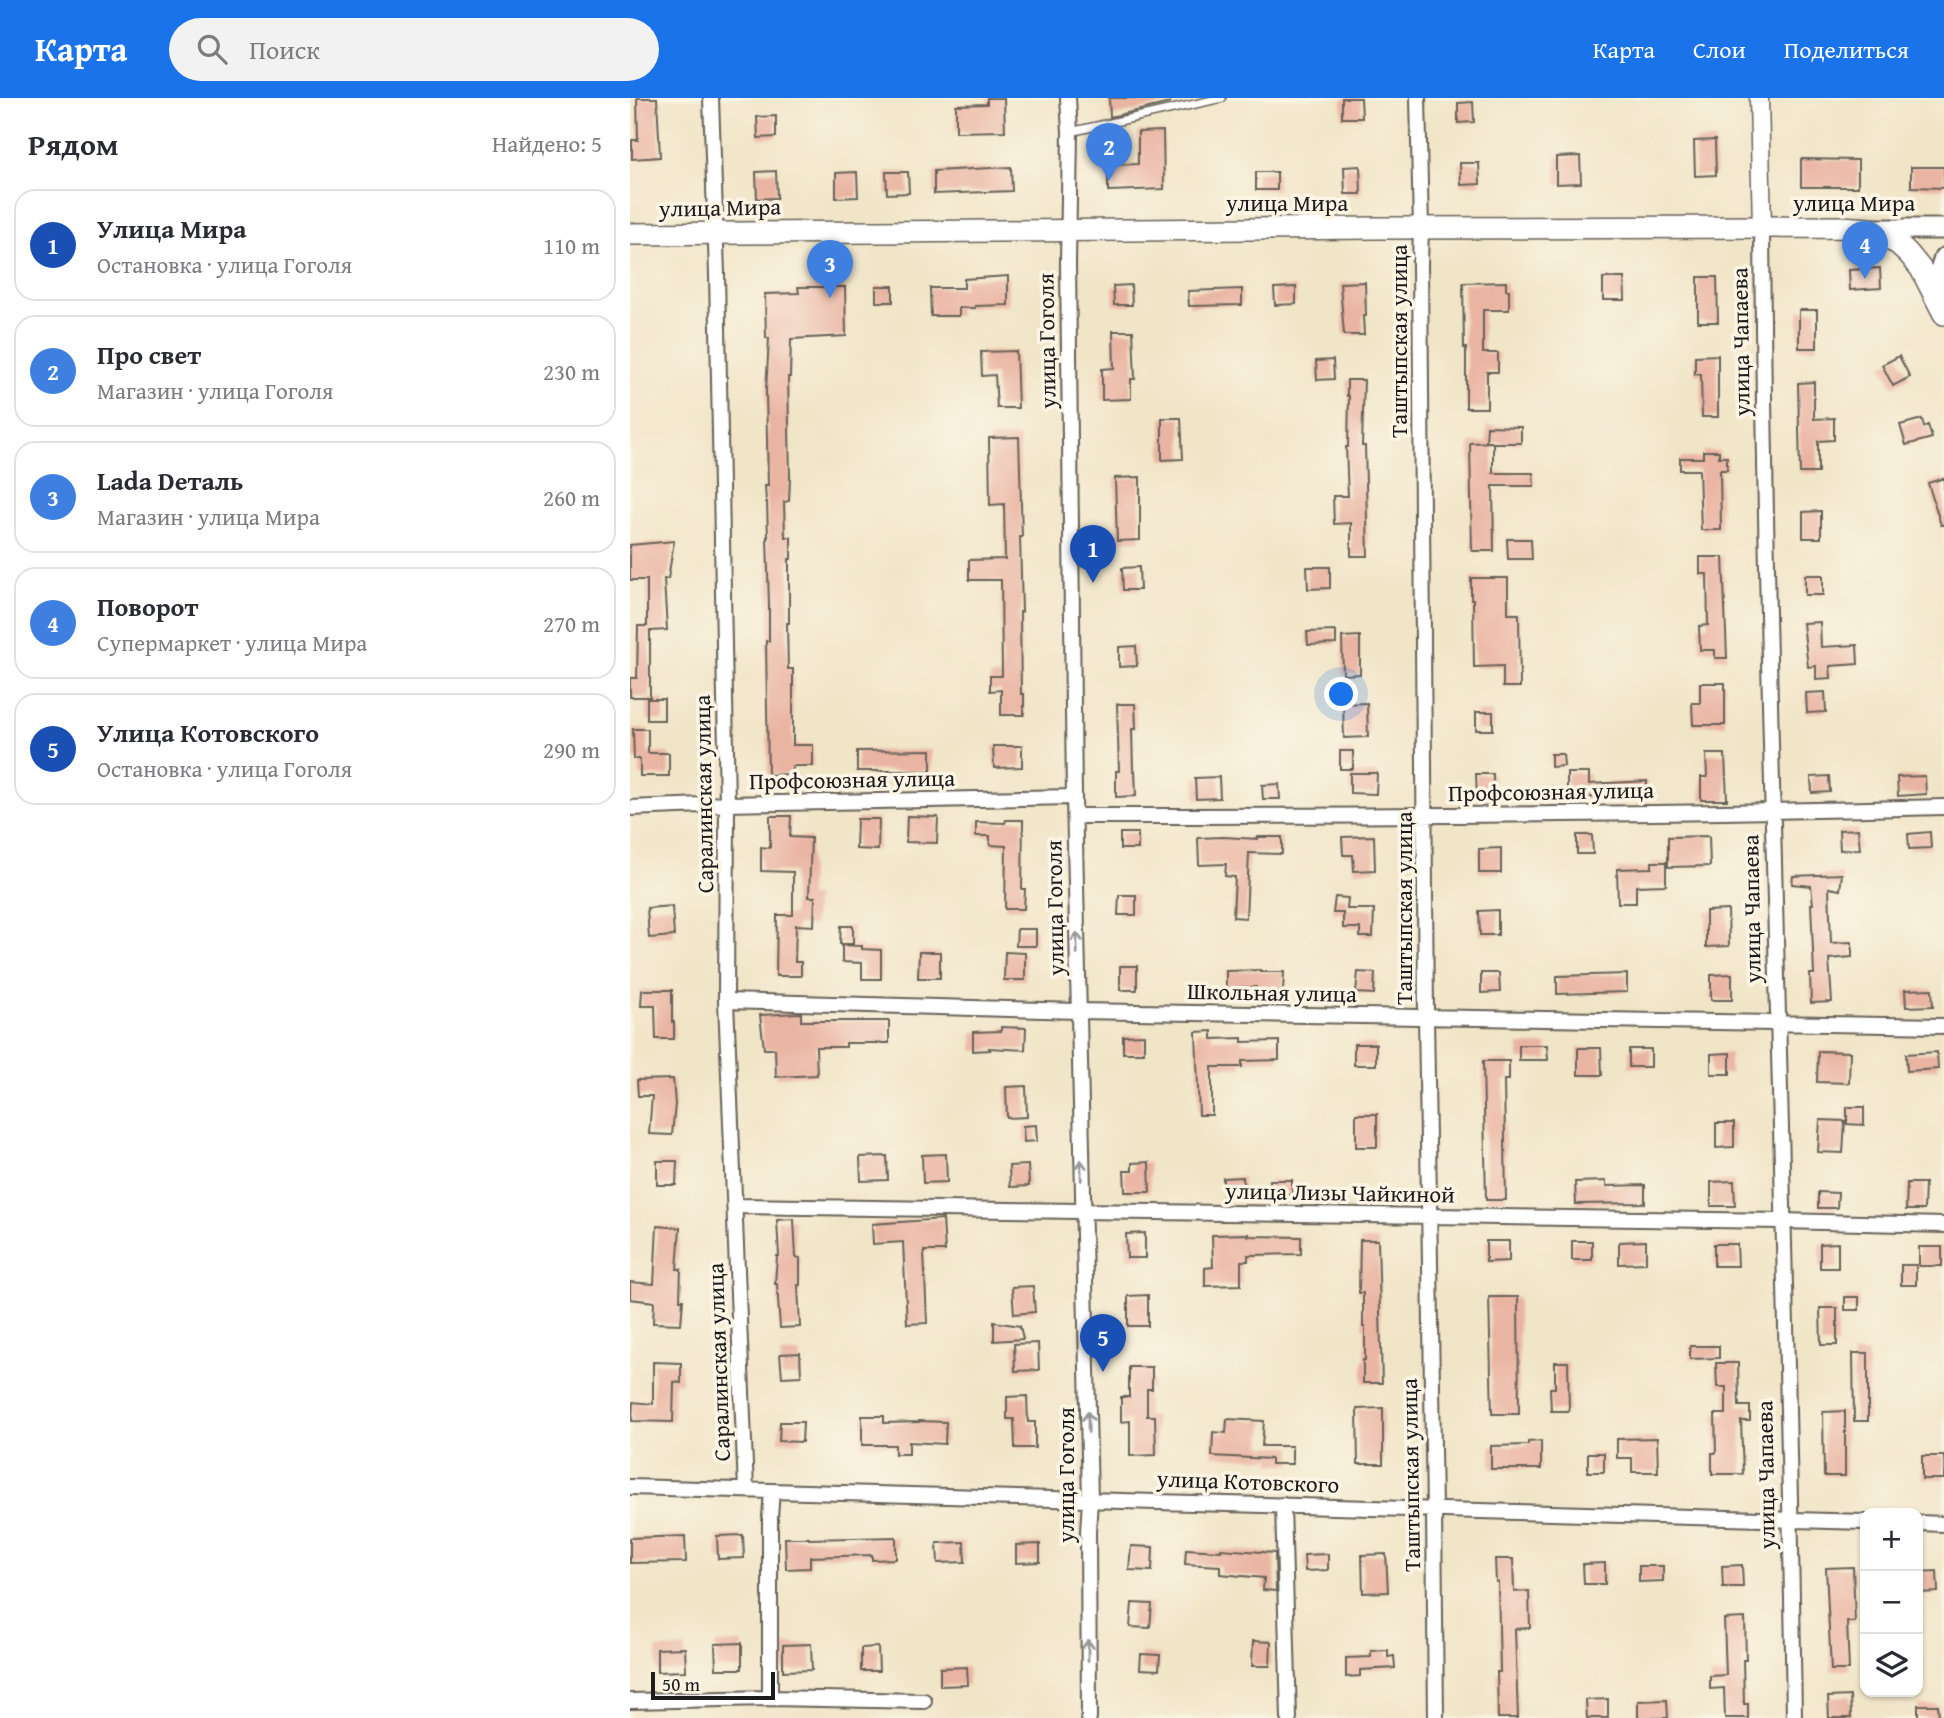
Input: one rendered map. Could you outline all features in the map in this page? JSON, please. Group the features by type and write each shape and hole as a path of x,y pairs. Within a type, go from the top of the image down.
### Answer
{"main road":[{"name":"улица Мира","path":"630,234 1421,228 1944,229"},
{"path":"1869,229 1898,244 1908,253 1921,269 1943,311"},
{"path":"1943,311 1940,270 1944,258"}],"street":[{"name":"Саралинская улица","path":"710,98 717,288 727,804 726,1001 746,1490"},
{"name":"улица Гоголя","path":"1068,98 1074,797 1090,1500 1089,1718"},
{"name":"Таштыпская улица","path":"1418,98 1426,1017 1436,1718"},
{"name":"улица Чапаева","path":"1759,98 1794,1718"},
{"name":"Профсоюзная улица","path":"630,808 1074,797"},
{"name":"Профсоюзная улица","path":"1075,816 1425,816 1944,807"},
{"name":"Школьная улица","path":"726,1001 1078,1011 1944,1026"},
{"name":"улица Лизы Чайкиной","path":"735,1206 1944,1225"},
{"name":"улица Котовского","path":"630,1487 1860,1521"},
{"path":"770,1698 772,1491"},
{"path":"1283,1505 1289,1718"},
{"path":"1923,1523 1944,1524"},
{"path":"630,1701 770,1698 923,1701"}],"lane":[{"path":"1070,132 1223,98"}],"building":[{"path":"637,98 657,98 660,157 632,159 632,140 638,140"},
{"path":"987,98 1004,98 1005,131 956,132 956,105 987,104"},
{"path":"1109,98 1170,98 1170,103 1110,117"},
{"path":"1342,98 1361,98 1362,118 1342,118"},
{"path":"1473,102 1474,122 1458,123 1458,103"},
{"path":"776,116 776,137 758,138 757,117"},
{"path":"1163,131 1164,189 1108,191 1108,165 1138,164 1138,132"},
{"path":"1715,140 1716,175 1695,176 1694,141"},
{"path":"1580,156 1581,183 1556,184 1556,157"},
{"path":"1801,159 1858,160 1858,187 1801,187"},
{"path":"1460,163 1479,163 1480,184 1461,185"},
{"path":"1360,166 1361,194 1345,194 1344,167"},
{"path":"1011,167 1012,191 934,194 934,171"},
{"path":"1911,167 1944,167 1944,188 1911,187"},
{"path":"776,171 777,198 757,199 756,172"},
{"path":"857,172 858,197 836,198 836,173"},
{"path":"886,172 908,172 909,193 887,194"},
{"path":"1256,172 1277,172 1277,190 1256,190"},
{"path":"1880,268 1881,288 1850,290 1849,270"},
{"path":"1008,276 1008,305 959,308 959,316 931,316 930,288 964,288 964,279"},
{"path":"1698,277 1717,277 1718,322 1698,322"},
{"path":"1603,278 1624,278 1625,300 1603,300"},
{"path":"1365,282 1364,335 1344,335 1340,283"},
{"path":"1506,282 1506,290 1509,290 1509,310 1483,310 1483,353 1498,353 1498,372 1487,372 1487,408 1466,408 1463,283"},
{"path":"1131,285 1132,305 1114,305 1113,286"},
{"path":"876,286 893,286 893,302 876,302"},
{"path":"798,287 845,287 846,336 791,339 788,377 790,478 789,501 784,502 785,537 791,537 788,669 793,669 793,745 813,745 813,766 793,766 793,774 768,775 766,641 769,641 769,606 765,486 768,486 766,391 769,338 766,338 765,294 799,293"},
{"path":"1296,287 1296,304 1275,305 1274,288"},
{"path":"1242,289 1242,305 1189,306 1188,291"},
{"path":"1799,310 1817,310 1817,348 1799,348"},
{"path":"1113,331 1133,331 1135,379 1131,379 1131,399 1102,400 1102,369 1114,368"},
{"path":"1016,351 1018,408 997,408 995,375 982,376 981,352"},
{"path":"1718,355 1718,417 1702,417 1701,374 1695,374 1695,356"},
{"path":"1899,356 1910,377 1893,386 1882,365"},
{"path":"1333,360 1334,379 1317,380 1316,361"},
{"path":"1347,380 1364,380 1362,446 1365,446 1368,556 1351,556 1351,523 1334,524 1333,496 1348,496"},
{"path":"1814,382 1814,419 1834,418 1834,440 1818,441 1818,473 1800,473 1798,383"},
{"path":"1162,418 1181,418 1183,459 1162,460"},
{"path":"1922,419 1924,427 1928,425 1932,438 1906,445 1900,425"},
{"path":"1487,426 1521,427 1521,443 1493,443 1493,473 1533,473 1534,486 1493,486 1494,551 1472,551 1470,443 1492,442 1486,442"},
{"path":"1019,437 1022,537 1021,694 1024,694 1024,715 1001,715 1001,690 990,691 990,676 1002,676 1001,580 969,580 969,560 1005,559 1004,504 990,505 989,438"},
{"path":"1703,451 1719,451 1719,457 1727,457 1727,470 1720,470 1721,530 1701,530 1699,470 1680,470 1680,458 1703,458"},
{"path":"1140,477 1140,540 1117,541 1115,478"},
{"path":"1944,478 1944,525 1941,525 1928,483"},
{"path":"1821,511 1821,538 1803,538 1803,512"},
{"path":"1507,539 1531,539 1532,559 1508,559"},
{"path":"674,541 668,579 664,579 667,630 650,631 650,697 630,697 630,678 637,678 638,626 647,626 647,580 630,580 630,545"},
{"path":"1700,557 1723,557 1727,658 1715,658 1715,650 1700,650 1699,626 1708,625 1707,574 1700,574"},
{"path":"1139,567 1140,590 1123,590 1122,568"},
{"path":"1307,567 1330,567 1330,588 1308,589"},
{"path":"1805,575 1823,575 1823,595 1805,595"},
{"path":"1471,578 1508,578 1508,614 1519,614 1520,687 1503,687 1503,666 1474,667"},
{"path":"1820,622 1821,647 1857,645 1858,664 1830,666 1831,678 1816,679 1816,666 1808,667 1803,623"},
{"path":"1336,631 1336,644 1308,645 1307,632"},
{"path":"1360,636 1360,674 1343,675 1342,637"},
{"path":"1136,646 1137,666 1119,667 1119,647"},
{"path":"1700,683 1725,683 1725,725 1693,725 1692,703 1700,703"},
{"path":"1825,692 1826,712 1807,713 1806,693"},
{"path":"647,699 664,699 664,720 647,720"},
{"path":"1367,703 1368,737 1344,738 1343,704"},
{"path":"1117,704 1135,704 1136,729 1132,729 1136,796 1116,797 1116,771 1119,771"},
{"path":"1476,712 1493,712 1493,730 1476,730"},
{"path":"633,729 648,729 648,753 669,753 669,776 640,776 640,759 634,759"},
{"path":"993,746 1022,746 1022,767 994,768"},
{"path":"931,750 931,771 857,771 857,751"},
{"path":"1340,751 1353,751 1353,769 1340,769"},
{"path":"1551,754 1563,754 1564,766 1551,767"},
{"path":"1706,754 1725,754 1727,800 1701,800 1701,777 1707,777"},
{"path":"1350,773 1377,773 1376,794 1350,793"},
{"path":"1567,773 1589,773 1589,784 1647,781 1647,796 1567,798"},
{"path":"1476,774 1493,774 1493,799 1477,799"},
{"path":"1829,776 1830,792 1812,793 1811,777"},
{"path":"1925,776 1926,794 1898,796 1897,777"},
{"path":"1219,777 1220,798 1196,799 1195,778"},
{"path":"1279,784 1280,799 1263,799 1262,785"},
{"path":"770,816 791,816 790,837 811,838 809,897 815,897 814,926 796,925 795,962 801,962 801,976 776,976 777,915 793,915 793,872 761,871 761,847 770,848"},
{"path":"907,816 938,817 937,843 906,842"},
{"path":"857,819 879,819 878,850 856,849"},
{"path":"1006,820 1023,820 1024,909 1005,909 1006,846 990,845 990,836 976,836 976,822 1005,823"},
{"path":"1858,829 1860,849 1840,850 1839,830"},
{"path":"1930,832 1931,848 1909,849 1908,834"},
{"path":"1120,833 1138,833 1138,849 1120,849"},
{"path":"1577,835 1592,835 1593,854 1577,854"},
{"path":"1374,836 1375,870 1354,871 1353,855 1343,855 1342,837"},
{"path":"1709,836 1710,866 1668,867 1668,837"},
{"path":"1282,837 1282,854 1249,853 1246,918 1233,917 1235,877 1225,876 1226,864 1199,865 1198,838"},
{"path":"1501,848 1501,873 1479,873 1479,849"},
{"path":"1652,862 1666,862 1666,885 1636,886 1636,903 1618,903 1617,869 1652,868"},
{"path":"1842,874 1840,890 1829,888 1831,943 1852,942 1852,957 1829,959 1832,1002 1811,1003 1810,974 1814,974 1811,886 1792,884 1793,876"},
{"path":"1119,895 1136,895 1136,915 1118,915"},
{"path":"1335,897 1348,898 1347,909 1374,909 1373,937 1360,937 1360,928 1343,928 1343,913 1333,913"},
{"path":"672,906 674,936 649,938 647,908"},
{"path":"1498,910 1498,935 1480,935 1479,911"},
{"path":"1728,910 1729,946 1706,947 1706,911"},
{"path":"841,926 853,926 853,944 840,944"},
{"path":"1017,929 1036,929 1036,946 1016,946"},
{"path":"842,945 881,950 881,979 862,979 862,963 842,962"},
{"path":"919,952 940,952 940,978 918,978"},
{"path":"1005,952 1025,953 1025,980 1004,980"},
{"path":"1120,966 1137,966 1137,990 1120,990"},
{"path":"1226,971 1284,972 1283,992 1256,992 1256,987 1226,988"},
{"path":"1358,972 1375,973 1374,994 1356,993"},
{"path":"1481,973 1499,973 1500,992 1481,993"},
{"path":"1627,974 1627,992 1557,994 1557,976"},
{"path":"1732,974 1732,1000 1711,1000 1711,975"},
{"path":"1932,989 1933,1006 1906,1007 1905,990"},
{"path":"642,990 672,990 674,1039 656,1039 655,1006 641,1006"},
{"path":"801,1013 801,1021 889,1021 889,1043 846,1043 846,1047 816,1047 817,1075 776,1077 775,1049 764,1049 760,1015"},
{"path":"1001,1027 1026,1028 1025,1050 989,1048 990,1050 973,1051 973,1032 1001,1031"},
{"path":"1212,1031 1212,1039 1242,1038 1242,1042 1279,1041 1279,1060 1242,1061 1242,1067 1212,1067 1212,1115 1199,1115 1196,1032"},
{"path":"1144,1035 1144,1053 1123,1053 1123,1036"},
{"path":"1354,1044 1376,1044 1376,1065 1354,1065"},
{"path":"1519,1045 1547,1045 1548,1060 1519,1060"},
{"path":"1578,1048 1601,1048 1602,1075 1578,1075"},
{"path":"1629,1049 1651,1049 1651,1067 1629,1067"},
{"path":"1818,1051 1850,1052 1849,1083 1817,1082"},
{"path":"1937,1052 1938,1069 1907,1071 1906,1054"},
{"path":"1730,1053 1730,1074 1711,1074 1711,1054"},
{"path":"1483,1061 1509,1061 1509,1080 1504,1080 1506,1200 1486,1200"},
{"path":"673,1079 675,1104 672,1135 649,1134 652,1096 638,1096 637,1080"},
{"path":"1026,1086 1027,1117 1007,1118 1006,1087"},
{"path":"1847,1107 1864,1107 1864,1125 1847,1124"},
{"path":"1356,1114 1377,1114 1377,1147 1356,1147"},
{"path":"1820,1120 1845,1121 1843,1153 1818,1152"},
{"path":"1716,1123 1734,1123 1734,1147 1716,1148"},
{"path":"1036,1125 1037,1141 1024,1142 1023,1126"},
{"path":"946,1154 947,1182 923,1183 922,1155"},
{"path":"887,1156 888,1180 861,1181 860,1157"},
{"path":"657,1161 677,1161 676,1185 657,1185"},
{"path":"1149,1162 1150,1192 1125,1192 1124,1171 1132,1171 1132,1163"},
{"path":"1028,1165 1029,1186 1010,1187 1009,1166"},
{"path":"1243,1177 1243,1196 1223,1196 1223,1178"},
{"path":"1270,1180 1292,1180 1292,1195 1270,1195"},
{"path":"1606,1181 1606,1186 1645,1185 1645,1203 1576,1204 1575,1182"},
{"path":"1734,1181 1735,1206 1711,1206 1711,1182"},
{"path":"1907,1183 1925,1183 1924,1210 1906,1210"},
{"path":"1818,1192 1838,1193 1837,1208 1818,1208"},
{"path":"794,1219 796,1257 800,1258 800,1327 780,1328 775,1284 779,1256 777,1220"},
{"path":"943,1219 945,1251 924,1251 927,1323 907,1324 903,1242 873,1244 872,1224"},
{"path":"657,1226 680,1228 677,1269 681,1269 681,1324 653,1323 654,1302 630,1299 630,1282 654,1284"},
{"path":"1145,1233 1145,1258 1127,1258 1126,1234"},
{"path":"1212,1235 1301,1237 1301,1254 1248,1255 1248,1261 1241,1261 1241,1285 1205,1286 1205,1268 1213,1267"},
{"path":"1360,1240 1378,1240 1382,1383 1363,1383 1365,1327 1363,1293 1359,1293"},
{"path":"1486,1241 1509,1241 1509,1261 1486,1262"},
{"path":"1572,1241 1592,1241 1592,1260 1572,1260"},
{"path":"1646,1241 1646,1263 1619,1264 1619,1242"},
{"path":"1838,1243 1838,1268 1820,1268 1820,1244"},
{"path":"1714,1244 1737,1244 1738,1266 1714,1266"},
{"path":"1919,1247 1942,1247 1942,1266 1919,1266"},
{"path":"1901,1265 1916,1265 1916,1285 1901,1285"},
{"path":"1033,1286 1035,1312 1014,1314 1012,1287"},
{"path":"1148,1295 1148,1326 1128,1326 1128,1296"},
{"path":"1489,1297 1518,1297 1519,1414 1492,1414"},
{"path":"1845,1297 1859,1297 1859,1310 1845,1310"},
{"path":"1820,1308 1837,1308 1837,1345 1821,1345"},
{"path":"994,1322 1020,1326 1023,1339 994,1341"},
{"path":"1038,1343 1039,1370 1015,1371 1014,1344"},
{"path":"1690,1346 1719,1346 1719,1358 1690,1359"},
{"path":"800,1353 801,1376 782,1377 780,1354"},
{"path":"1853,1353 1868,1353 1868,1421 1854,1421"},
{"path":"653,1362 681,1363 681,1383 674,1382 673,1422 632,1421 633,1402 653,1404"},
{"path":"1555,1362 1568,1362 1569,1411 1551,1411 1550,1388 1555,1388"},
{"path":"1716,1363 1738,1363 1739,1406 1750,1406 1750,1421 1741,1421 1743,1474 1712,1474 1712,1453 1716,1453 1715,1414 1726,1414 1726,1387 1717,1387"},
{"path":"1129,1367 1152,1367 1152,1389 1147,1389 1147,1416 1155,1416 1156,1455 1130,1456 1130,1421 1121,1422 1121,1397 1129,1397"},
{"path":"1027,1396 1028,1422 1035,1422 1035,1448 1015,1448 1014,1419 1007,1419 1007,1397"},
{"path":"1383,1408 1383,1464 1358,1464 1357,1409"},
{"path":"1845,1411 1845,1476 1824,1476 1823,1412"},
{"path":"862,1416 884,1416 884,1423 946,1422 945,1444 909,1442 909,1454 895,1454 895,1445 862,1445"},
{"path":"1227,1419 1264,1421 1262,1446 1292,1446 1292,1464 1271,1464 1271,1459 1212,1456 1213,1432 1226,1433"},
{"path":"780,1422 803,1422 802,1442 779,1441"},
{"path":"1657,1438 1658,1472 1632,1472 1632,1458 1617,1458 1617,1439"},
{"path":"1541,1441 1541,1469 1491,1469 1491,1446 1528,1445 1528,1442"},
{"path":"1588,1453 1604,1453 1604,1472 1588,1472"},
{"path":"1922,1456 1944,1456 1944,1479 1922,1479"},
{"path":"743,1535 744,1558 718,1559 717,1536"},
{"path":"685,1536 686,1562 630,1563 630,1538"},
{"path":"896,1537 896,1559 872,1560 872,1555 810,1557 810,1568 786,1569 785,1538"},
{"path":"964,1542 965,1562 938,1563 937,1543"},
{"path":"1040,1544 1040,1562 1016,1563 1016,1545"},
{"path":"1131,1546 1153,1547 1152,1571 1129,1570"},
{"path":"1186,1549 1275,1553 1276,1591 1263,1590 1264,1578 1220,1574 1220,1566 1185,1564"},
{"path":"1328,1554 1328,1570 1305,1571 1304,1555"},
{"path":"1386,1554 1388,1592 1363,1593 1362,1555"},
{"path":"1495,1559 1513,1559 1514,1592 1529,1591 1530,1628 1515,1629 1518,1718 1498,1718 1497,1672 1500,1672"},
{"path":"1605,1563 1605,1584 1584,1584 1583,1564"},
{"path":"1742,1565 1743,1587 1723,1587 1722,1566"},
{"path":"1639,1566 1663,1566 1663,1581 1639,1582"},
{"path":"1853,1567 1855,1622 1847,1622 1849,1670 1831,1670 1826,1568"},
{"path":"1937,1571 1938,1592 1923,1593 1923,1572"},
{"path":"1132,1603 1152,1604 1150,1628 1130,1627"},
{"path":"1745,1618 1744,1704 1748,1704 1748,1718 1725,1718 1724,1688 1710,1689 1710,1676 1726,1675 1724,1619"},
{"path":"1253,1641 1271,1642 1270,1666 1252,1666"},
{"path":"742,1643 742,1669 716,1669 715,1644"},
{"path":"811,1644 812,1670 783,1671 783,1645"},
{"path":"878,1647 879,1671 861,1671 861,1648"},
{"path":"685,1648 686,1671 657,1672 657,1649"},
{"path":"1388,1650 1388,1657 1394,1656 1395,1668 1360,1670 1360,1676 1346,1677 1346,1658 1371,1657 1371,1651"},
{"path":"1141,1654 1160,1655 1159,1670 1140,1669"},
{"path":"967,1667 968,1685 940,1686 940,1668"},
{"path":"1850,1696 1851,1718 1829,1718 1828,1697"},
{"path":"1608,1699 1608,1718 1587,1718 1586,1700"},
{"path":"1667,1700 1668,1718 1638,1718 1638,1701"},
{"path":"1918,1705 1938,1705 1939,1718 1918,1718"}],"place":[{"name":"Про свет","path":"1109,181"},
{"name":"Поворот","path":"1865,279"},
{"name":"Lada Dеталь","path":"830,298"},
{"name":"Улица Мира","path":"1093,583"},
{"name":"Улица Котовского","path":"1103,1372"}]}
